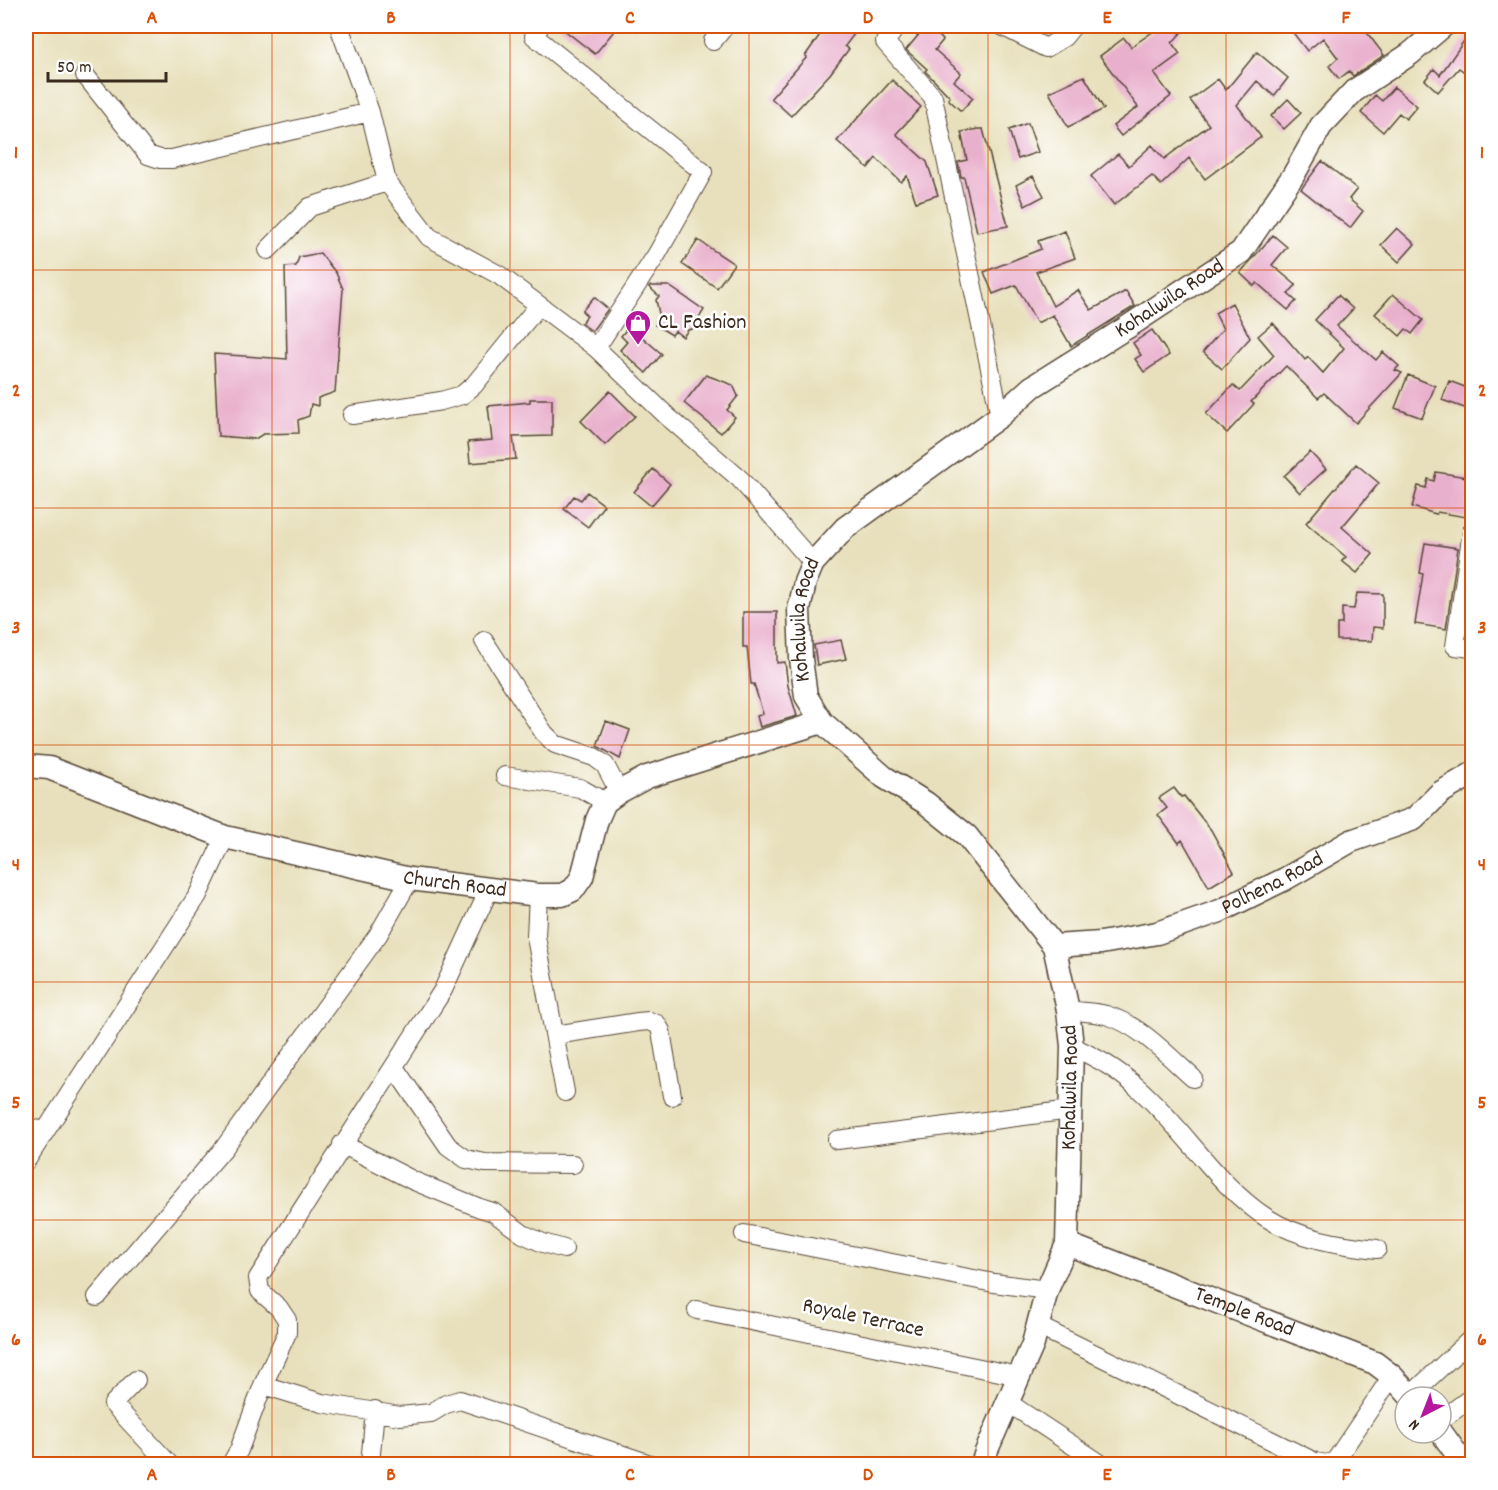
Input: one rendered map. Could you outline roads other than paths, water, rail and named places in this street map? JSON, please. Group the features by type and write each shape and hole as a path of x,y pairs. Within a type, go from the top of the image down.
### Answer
{"street":[{"path":"339,26 370,112 387,182 429,237 500,275 596,348 668,417 740,480 813,563"},
{"path":"540,26 534,36 703,172 657,254 596,348"},
{"path":"713,41 725,26"},
{"path":"897,26 885,42 933,97 1000,417"},
{"path":"1002,26 1046,48 1064,37 1074,26"},
{"name":"Kohalwila Road","path":"982,1464 1033,1344 1047,1290 1067,1244 1072,1046 1068,1010 1054,946 967,836 926,803 884,777 822,722 806,696 801,659 799,610 805,582 813,563 845,528 1000,417 1032,387 1241,252 1293,176 1321,126 1354,91 1410,54 1443,26"},
{"path":"86,75 148,155 160,159 172,159 370,112"},
{"path":"268,250 310,207 387,182"},
{"path":"352,415 441,401 462,395 474,385 539,305"},
{"path":"1473,531 1455,646 1473,648"},
{"path":"484,641 544,733 555,744 594,758 605,765 612,797"},
{"path":"505,776 580,788 612,797 647,777 822,722"},
{"name":"Church Road","path":"26,766 49,768 225,837 410,879 538,895 562,895 573,890 582,877 597,820 612,797"},
{"name":"Polhena Road","path":"1054,946 1101,943 1157,933 1220,911 1285,879 1351,842 1414,819 1440,793 1473,774"},
{"path":"26,1161 198,895 225,837"},
{"path":"97,1297 224,1148 378,935 410,879"},
{"path":"231,1464 239,1450 263,1385 287,1333 287,1320 279,1308 260,1292 258,1278 442,990 489,890"},
{"path":"538,895 536,937 565,1092"},
{"path":"1068,1010 1104,1014 1122,1021 1138,1031 1193,1078"},
{"path":"555,1035 638,1022 649,1021 657,1024 661,1031 672,1096"},
{"path":"1072,1046 1106,1063 1139,1089 1242,1200 1269,1220 1336,1244 1377,1249"},
{"path":"394,1067 448,1146 466,1159 485,1163 573,1164"},
{"path":"837,1140 1071,1110"},
{"path":"26,1127 45,1131"},
{"path":"342,1144 414,1181 492,1212 523,1234 564,1249"},
{"path":"744,1234 994,1283 1047,1290"},
{"name":"Temple Road","path":"1067,1244 1375,1363 1400,1385"},
{"name":"Royale Terrace","path":"697,1310 1019,1376"},
{"path":"1038,1326 1316,1462 1327,1464 1335,1461 1392,1376"},
{"path":"1422,1385 1473,1338"},
{"path":"136,1380 113,1404 169,1464"},
{"path":"263,1385 322,1403 375,1410 400,1416 432,1413 446,1404 460,1400 650,1464"},
{"path":"1453,1411 1473,1397"},
{"path":"1007,1402 1101,1464"},
{"path":"370,1464 375,1410"},
{"path":"1450,1445 1464,1464"}],"place":[{"name":"CL Fashion","path":"638,346"}]}
